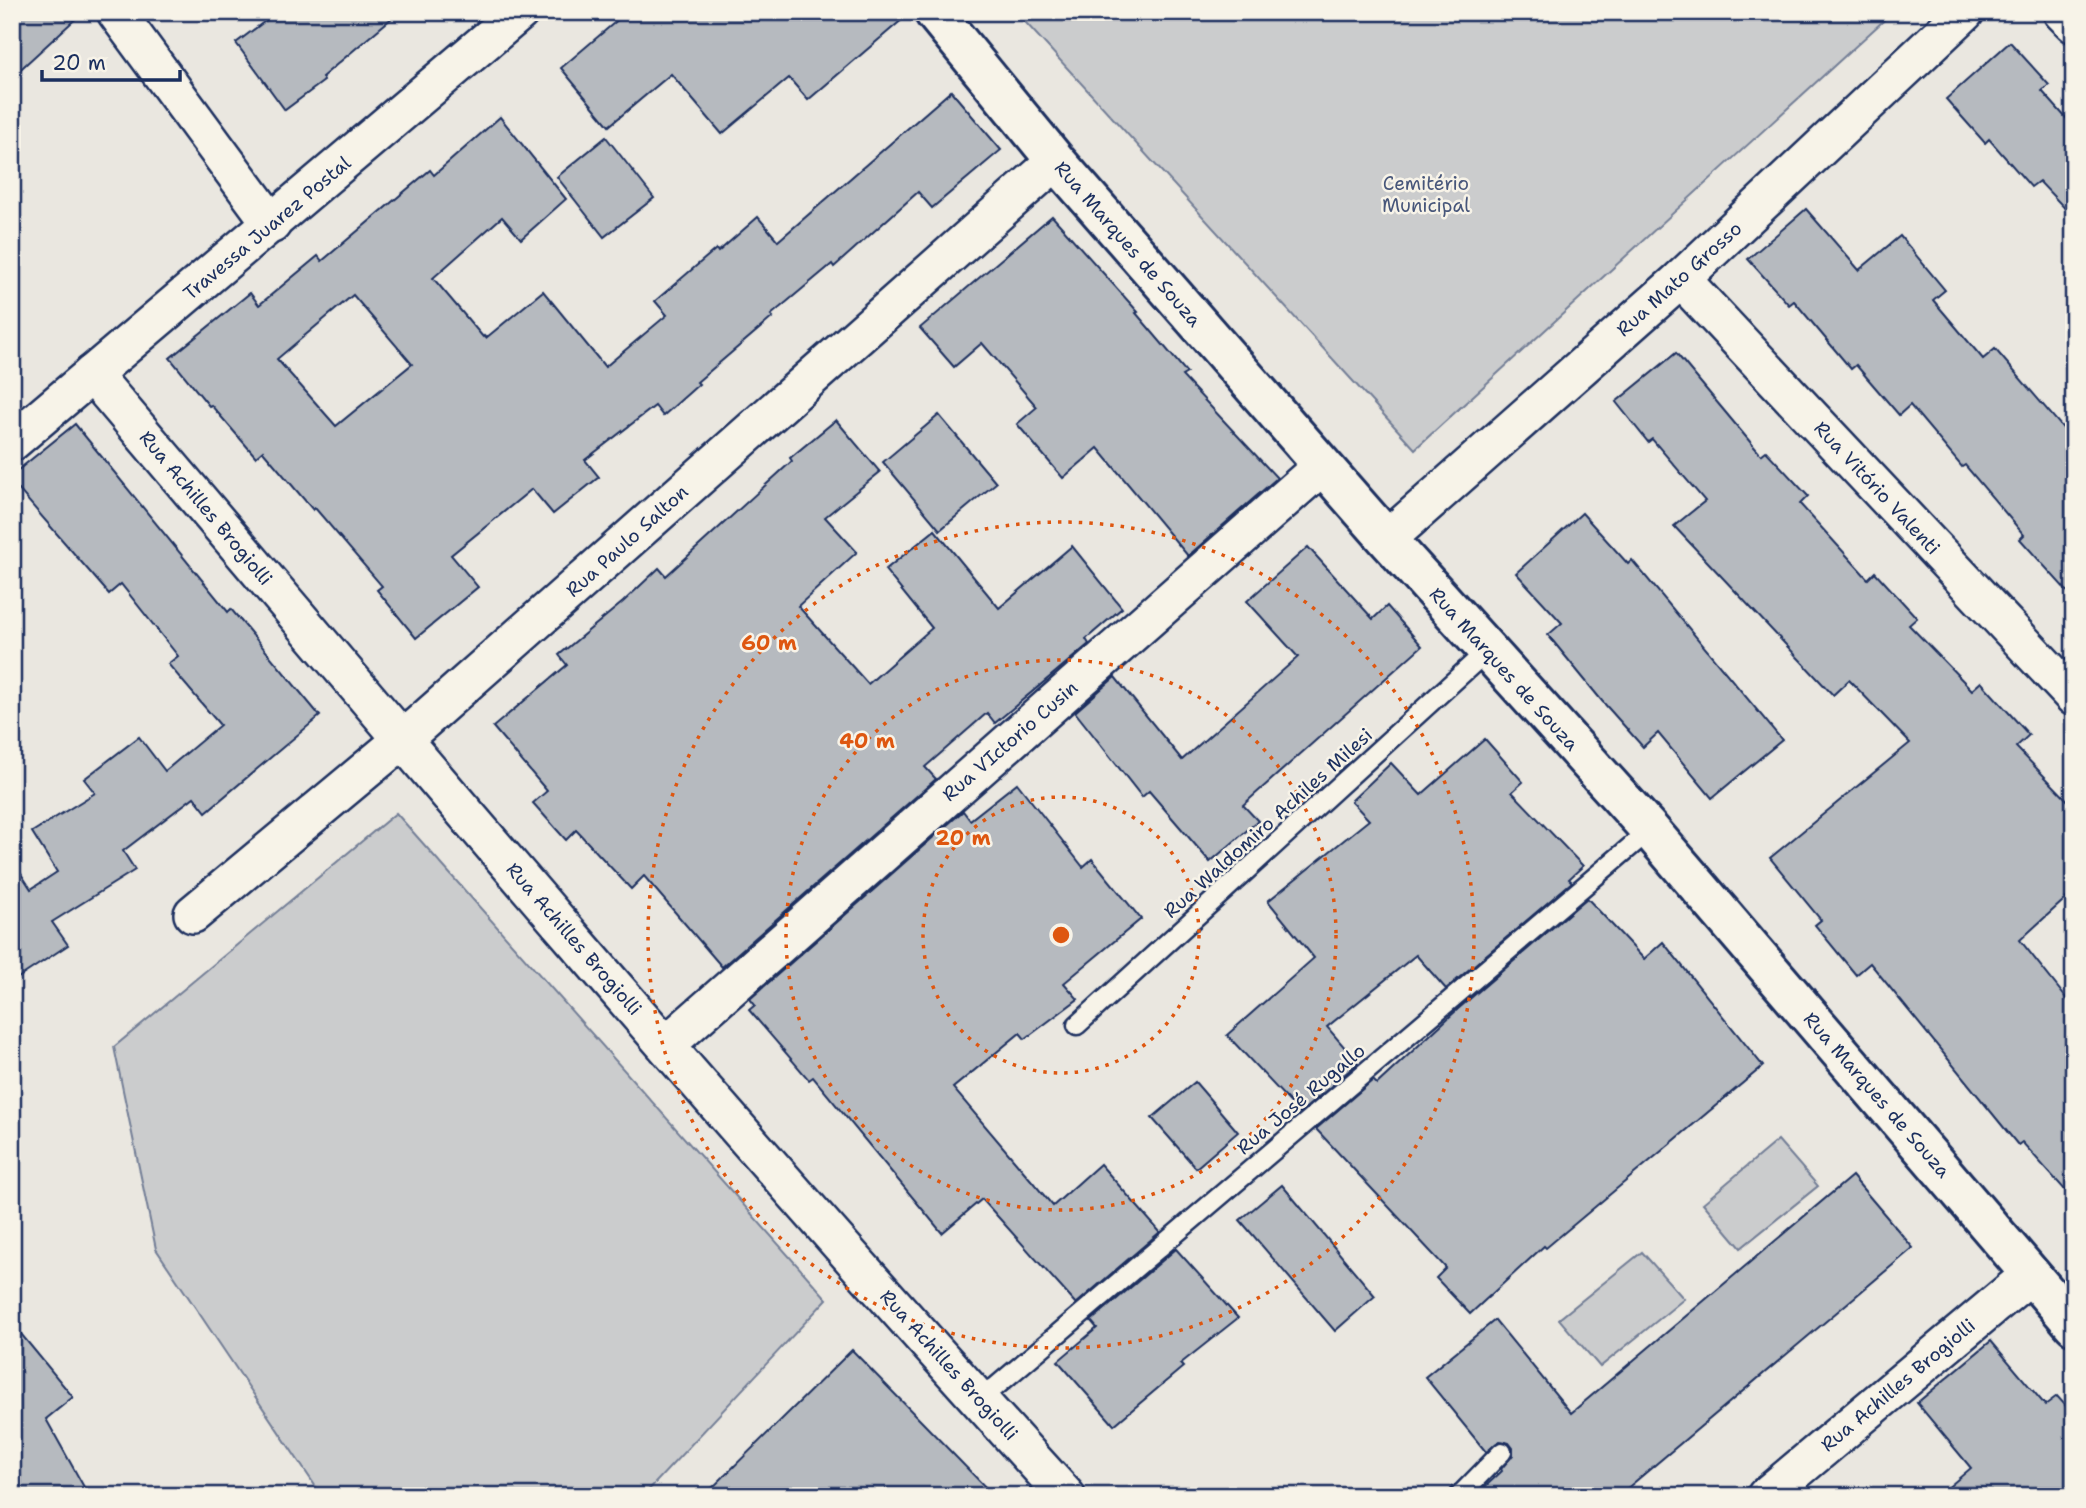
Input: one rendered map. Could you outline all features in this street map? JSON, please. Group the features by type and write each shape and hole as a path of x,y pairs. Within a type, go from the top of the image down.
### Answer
{"street":[{"path":"116,12 272,223"},
{"name":"Travessa Juarez Postal","path":"12,442 520,12"},
{"name":"Rua Marques de Souza","path":"934,12 1056,161 1322,466 1650,830 2074,1325"},
{"name":"Rua Mato Grosso","path":"1387,539 1681,279 1965,12"},
{"path":"2062,12 2074,24"},
{"name":"Rua Paulo Salton","path":"193,914 402,740 1056,161"},
{"name":"Rua Vitório Valenti","path":"1681,279 2074,697"},
{"name":"Rua Achilles Brogiolli","path":"92,374 402,740 666,1045 1066,1496"},
{"name":"Rua VIctorio Cusin","path":"666,1045 1322,466"},
{"name":"Rua Achilles Brogiolli","path":"1766,1496 2031,1275"}],"lane":[{"name":"Rua Waldomiro Achiles Milesi","path":"1077,1025 1487,651"},
{"name":"Rua José Rugallo","path":"979,1401 1650,830"},
{"path":"1459,1496 1502,1452"}],"green space":[{"name":"Cemitério Municipal","path":"1016,12 1893,12 1415,449"},
{"path":"396,813 827,1299 643,1496 322,1496 156,1249 114,1047"},
{"path":"1778,1140 1818,1186 1741,1248 1703,1203"},
{"path":"1642,1252 1684,1299 1600,1367 1559,1319"}],"building":[{"path":"12,12 83,12 12,77"},
{"path":"277,12 399,12 322,77 324,81 285,110 236,43"},
{"path":"627,12 911,12 808,100 789,78 722,134 671,74 609,126 561,68"},
{"path":"2010,42 2049,85 2042,91 2074,127 2074,218 2039,181 2031,187 1989,139 1985,143 1946,99"},
{"path":"951,91 1001,150 932,208 918,192 834,267 832,264 771,315 773,317 697,382 699,384 663,416 655,406 585,460 599,477 553,514 532,489 451,555 478,587 416,638 377,590 382,586 315,508 313,510 263,451 256,457 170,358 250,293 259,305 318,256 322,261 430,170 434,175 500,117 566,199 521,239 502,217 433,278 483,337 486,338 543,291 605,367 667,315 655,301 758,217 778,241","holes":["353,295 412,364 336,426 277,359"]},
{"path":"606,137 654,198 604,237 557,177"},
{"path":"1806,209 1859,270 1900,236 1945,290 1933,300 1983,359 1995,349 2074,441 2074,599 2020,539 2024,535 1965,465 1962,467 1910,405 1899,415 1856,365 1851,369 1794,301 1789,305 1748,259"},
{"path":"1052,216 1138,312 1136,313 1187,373 1182,376 1277,478 1188,556 1098,448 1063,478 1017,424 1037,407 982,343 954,367 920,328"},
{"path":"1676,353 1761,455 1766,451 1808,496 1800,504 1868,579 1875,572 1917,618 1909,625 1972,690 1981,682 2029,735 2016,747 2074,807 2074,891 2020,940 2074,1008 2074,1200 2022,1142 2018,1145 1870,963 1856,975 1815,925 1821,920 1770,858 1910,743 1849,680 1833,695 1674,526 1705,501 1652,439 1648,442 1616,402"},
{"path":"939,415 996,483 940,530 883,462"},
{"path":"836,420 880,472 825,517 857,552 798,606 868,684 932,628 885,570 935,530 999,608 1072,546 1122,608 1086,639 1089,644 995,723 987,713 925,767 936,779 722,967 644,876 631,889 576,830 566,840 533,803 547,791 493,727 567,665 559,655 659,568 666,576 792,461 790,458"},
{"path":"75,424 228,612 231,609 320,716 206,812 194,797 123,851 135,870 52,922 68,945 12,982 12,860 31,889 57,872 32,832 95,793 84,779 139,737 165,771 220,725 168,664 178,656 121,584 109,594 12,482 12,475"},
{"path":"1582,513 1628,564 1632,560 1782,740 1712,798 1658,733 1643,747 1602,701 1548,635 1562,623 1516,573"},
{"path":"1308,547 1373,619 1387,606 1422,646 1243,805 1258,821 1210,862 1149,791 1142,797 1075,712 1115,677 1182,760 1298,657 1247,601"},
{"path":"1485,739 1523,782 1512,792 1583,866 1569,879 1572,882 1446,989 1416,955 1327,1027 1358,1063 1300,1113 1227,1035 1314,958 1268,901 1369,820 1351,801 1391,763 1421,795"},
{"path":"1017,783 1083,867 1092,859 1141,919 1064,983 1078,999 1025,1039 1020,1033 953,1088 1053,1206 1100,1164 1160,1232 1076,1304 982,1199 942,1233 813,1077 809,1080 749,1010 755,1005 750,999 963,811 970,820"},
{"path":"1587,898 1644,959 1663,942 1763,1066 1546,1248 1544,1246 1470,1314 1436,1278 1446,1268 1316,1129 1373,1080 1377,1084 1458,1009"},
{"path":"1195,1082 1238,1132 1196,1168 1152,1118"},
{"path":"1852,1176 1913,1248 1618,1496 1475,1496 1502,1471 1513,1455 1513,1448 1509,1443 1500,1441 1486,1452 1425,1377 1495,1320 1571,1413"},
{"path":"1282,1185 1375,1296 1335,1331 1240,1220"},
{"path":"1176,1249 1238,1318 1180,1364 1183,1367 1114,1425 1058,1361 1097,1328 1091,1321"},
{"path":"12,1323 73,1397 46,1419 89,1496 12,1496"},
{"path":"1991,1341 2045,1405 2057,1396 2074,1415 2074,1496 1938,1496 1971,1468 1917,1403"},
{"path":"852,1350 994,1496 704,1496"}]}
